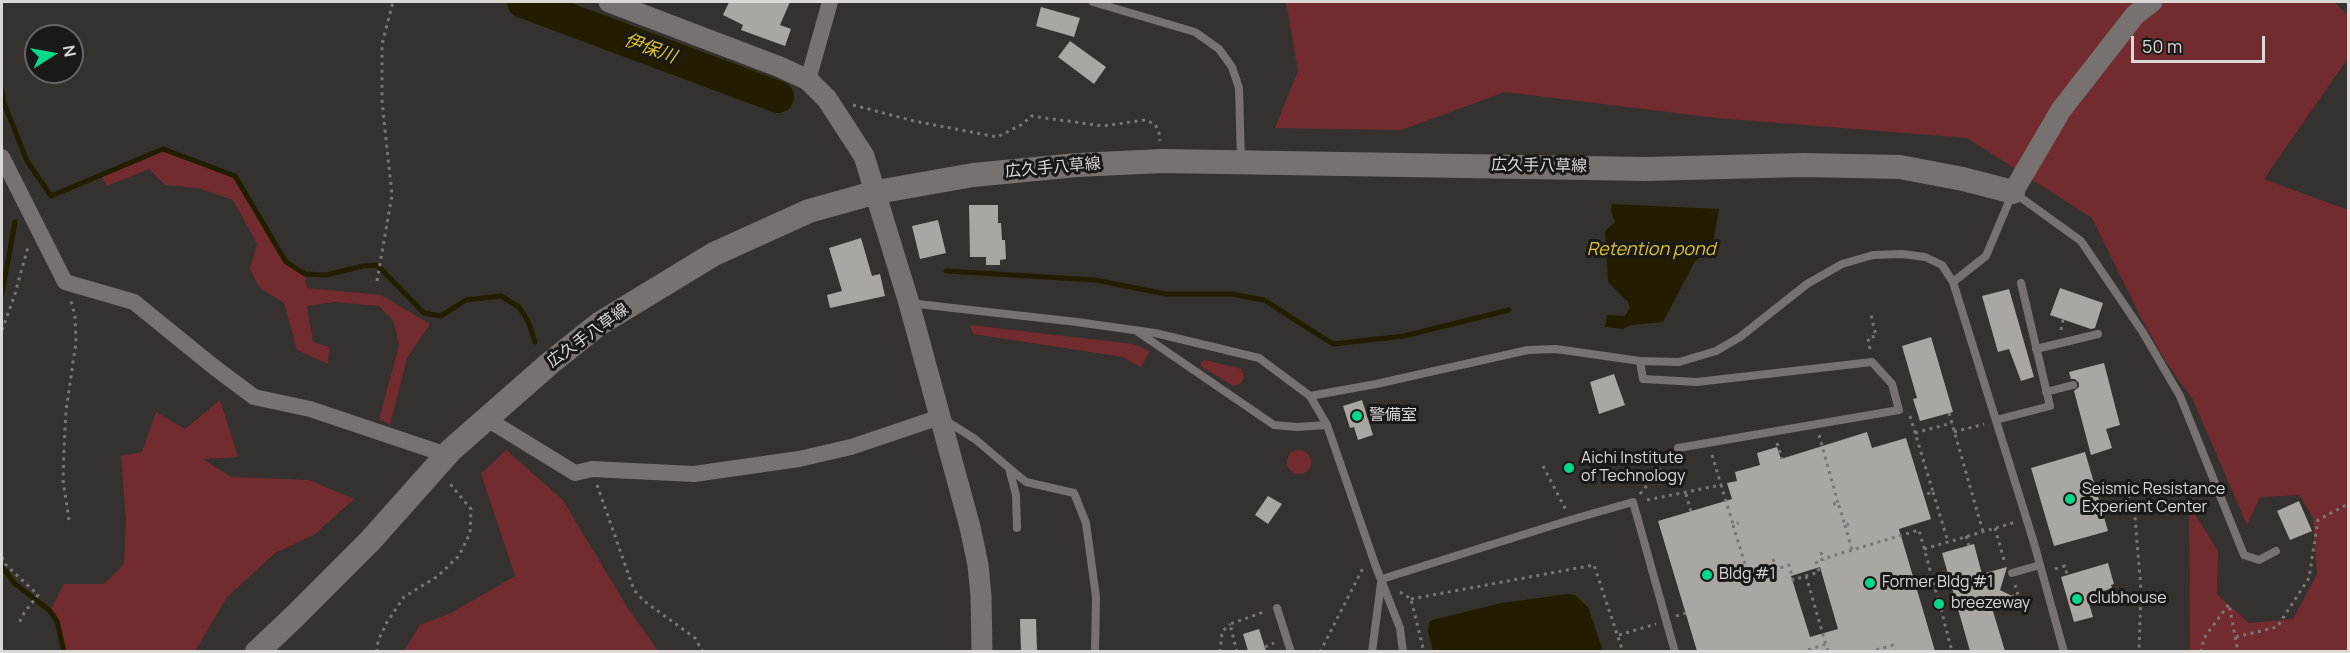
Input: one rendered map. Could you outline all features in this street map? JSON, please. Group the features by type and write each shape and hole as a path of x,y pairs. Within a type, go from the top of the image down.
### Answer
{"main road":[{"name":"広久手八草線","path":"256,651 294,617 370,541 433,468 549,364 599,324 714,254 809,212 877,192 973,174 1077,165 1162,161 1646,169 1804,165 1900,167 1963,178 2013,192"}],"street":[{"path":"609,2 780,67 808,80 827,99 864,156 877,192 909,303 970,527 978,565 981,596 981,651"},
{"path":"808,80 830,2"},
{"path":"2013,192 2061,110 2135,15 2152,2"},
{"path":"2,157 65,282 134,302 254,397 310,409 444,454 487,419 575,473 592,469 694,474 799,459 850,447 940,417"}],"lane":[{"path":"1094,2 1195,32 1219,49 1232,67 1239,88 1241,162"},
{"path":"1953,282 1986,256 2013,192 2081,241 2142,331 2180,396 2244,555 2259,560 2276,551"},
{"path":"1310,396 1376,384 1528,350 1556,349 1640,361 1679,362 1716,351 1740,337 1807,284 1842,264 1873,255 1902,254 1925,257 1942,265 1953,282 2064,651"},
{"path":"1996,420 2050,406 2021,283"},
{"path":"909,303 1134,330 1258,358 1310,396 1327,425 1400,628 1403,651"},
{"path":"1134,330 1274,425 1297,427 1327,425"},
{"path":"2036,349 2098,334"},
{"path":"1640,361 1643,379 1697,382 1872,362 1892,384 1899,410 1678,448"},
{"path":"2046,392 2073,385"},
{"path":"940,417 975,439 1026,482 1074,493 1086,523 1095,586 1095,651"},
{"path":"1009,468 1016,495 1017,528"},
{"path":"1382,579 1570,519 1633,502 1675,651"},
{"path":"2010,572 2041,569"},
{"path":"1372,651 1382,579"},
{"path":"1277,608 1291,651"}],"path":[{"path":"377,280 392,195 382,101 382,44 393,2"},
{"path":"827,99 914,121 998,137 1023,124 1031,116 1103,126 1145,120 1155,124 1159,133 1162,161"},
{"path":"2,330 36,226"},
{"path":"65,282 75,316 76,334 72,380 66,411 64,449 63,480 69,520"},
{"path":"1871,315 1876,336 1868,338 1872,362"},
{"path":"1907,407 1948,542"},
{"path":"1949,413 1983,532"},
{"path":"1915,434 1952,423"},
{"path":"1816,424 1838,503 1847,524 1852,550"},
{"path":"1954,432 1968,428"},
{"path":"1709,442 1749,577 1789,565 1793,580 1819,572 1816,561 1919,530 1938,599"},
{"path":"1633,502 1678,448"},
{"path":"1543,466 1559,495"},
{"path":"377,651 378,641 387,622 404,597 438,576 459,556 470,533 471,509 455,489 433,468"},
{"path":"592,469 634,590 644,601 695,638 703,651"},
{"path":"1633,502 1686,494 1721,485"},
{"path":"2116,488 2125,492 2131,501 2134,517 2141,590 2139,651"},
{"path":"1924,495 1933,492"},
{"path":"1686,494 1691,512"},
{"path":"1833,504 1838,503"},
{"path":"2236,637 2277,627 2309,578 2318,519 2349,504"},
{"path":"1924,549 2026,519"},
{"path":"1733,524 1739,523"},
{"path":"1995,528 2010,572"},
{"path":"1966,536 1969,546"},
{"path":"1821,552 1823,560"},
{"path":"2,557 5,564 38,595 18,625"},
{"path":"1320,651 1358,578 1373,558"},
{"path":"1773,559 1776,569"},
{"path":"1424,651 1412,599 1594,565 1623,651"},
{"path":"2041,569 2065,566 2067,575"},
{"path":"1806,576 1828,644 1828,651"},
{"path":"2201,651 2204,638 2229,604 2238,651"},
{"path":"1220,651 1222,632 1230,624 1277,608"},
{"path":"1941,609 1952,651"},
{"path":"1618,636 1666,621"},
{"path":"1230,624 1238,651"},
{"path":"1801,651 1828,644"},
{"path":"1869,651 1895,644 1895,651"}],"shaded area":[{"path":"1286,2 2334,2 2348,15 2348,58 2264,179 2348,210 2348,651 2190,651 2189,504 2218,551 2217,594 2249,623 2293,619 2317,574 2313,517 2299,495 2260,497 2247,525 2193,400 2166,362 2139,314 2092,218 1967,138 1717,118 1505,92 1401,130 1275,128 1298,71"},
{"path":"163,149 235,176 285,262 305,274 307,288 381,295 430,324 407,358 390,425 379,419 399,346 394,322 379,306 334,302 307,306 313,342 329,347 328,364 297,350 284,303 259,287 250,269 257,244 233,200 198,188 165,185 149,169 107,186 99,174"},
{"path":"970,325 1133,344 1150,351 1141,367 1123,357 973,334"},
{"path":"1205,360 1242,369 1244,378 1240,384 1233,386 1201,366 1201,362"},
{"path":"220,400 238,457 203,459 231,477 309,480 354,499 315,534 275,553 227,597 195,651 64,651 57,621 50,611 64,584 104,584 124,564 126,519 121,456 142,452 156,412 185,429"},
{"path":"506,450 562,499 629,610 658,651 404,651 420,625 451,613 515,576 481,474"},
{"path":"1299,450 1307,454 1311,462 1307,470 1299,474 1291,470 1287,462 1291,454"}],"water":[{"name":"Retention pond","path":"1612,204 1719,209 1712,249 1695,261 1663,322 1631,325 1623,329 1605,327 1607,315 1625,316 1630,308 1628,302 1608,282 1605,231 1615,222 1611,211"},
{"path":"1575,595 1588,607 1603,651 1433,651 1428,631 1429,622 1432,620 1502,603"}],"building":[{"path":"729,2 790,2 780,25 791,29 785,46 741,30 743,25 723,15"},
{"path":"1041,7 1080,18 1074,37 1036,26"},
{"path":"1070,41 1106,67 1094,84 1058,57"},
{"path":"969,205 998,205 998,223 1001,223 1002,240 1005,240 1006,259 1000,260 1000,265 986,265 986,257 970,257"},
{"path":"938,220 946,253 920,259 912,226"},
{"path":"861,238 872,276 880,274 885,296 830,308 827,295 842,291 829,248"},
{"path":"2060,288 2103,303 2095,328 2091,329 2050,315"},
{"path":"2009,289 2034,377 2021,381 2009,349 1998,352 1982,296"},
{"path":"1931,337 1953,412 1920,421 1913,399 1917,398 1902,346"},
{"path":"2104,363 2120,425 2106,429 2112,448 2091,455 2074,391 2079,387 2079,383 2071,379 2069,372"},
{"path":"1614,374 1625,405 1599,414 1590,382"},
{"name":"警備室","path":"1362,400 1373,435 1358,440 1354,427 1350,428 1343,406"},
{"path":"1867,432 1872,448 1906,438 1931,519 1899,529 1935,651 1697,651 1658,521 1732,499 1727,483 1737,481 1735,472 1760,465 1757,453 1777,447 1781,459","holes":["1820,567 1838,629 1810,637 1791,576"]},
{"name":"Seismic Resistance Experient Center","path":"2085,452 2108,531 2054,546 2031,468"},
{"path":"1268,496 1282,504 1268,524 1255,515"},
{"path":"2299,501 2312,531 2290,540 2277,511"},
{"path":"1974,544 1982,574 2007,567 2000,590 2020,600 1992,608 2005,651 1970,651 1942,553"},
{"name":"clubhouse","path":"2108,563 2114,584 2111,585 2112,588 2087,597 2093,617 2074,622 2061,577"},
{"path":"1020,619 1036,619 1037,651 1021,651"},
{"path":"1259,629 1266,651 1248,651 1243,634"}],"waterway":[{"name":"伊保川","path":"523,2 778,97"},
{"path":"2,91 4,103 27,161 51,196 163,149 235,176 286,262 305,274 326,275 377,265 424,313 441,316 466,300 501,296 519,307 529,323 535,342"},
{"path":"2,293 15,222"},
{"path":"946,271 1095,280 1166,294 1231,294 1264,300 1333,344 1404,336 1509,310"},
{"path":"2,566 14,583 50,611 57,621 64,652"}],"place":[{"name":"警備室","path":"1357,416"},
{"name":"Aichi Institute of Technology","path":"1569,468"},
{"name":"Seismic Resistance Experient Center","path":"2070,499"},
{"name":"Bldg #1","path":"1707,575"},
{"name":"Former Bldg #1","path":"1870,583"},
{"name":"clubhouse","path":"2077,599"},
{"name":"breezeway","path":"1939,604"}]}
